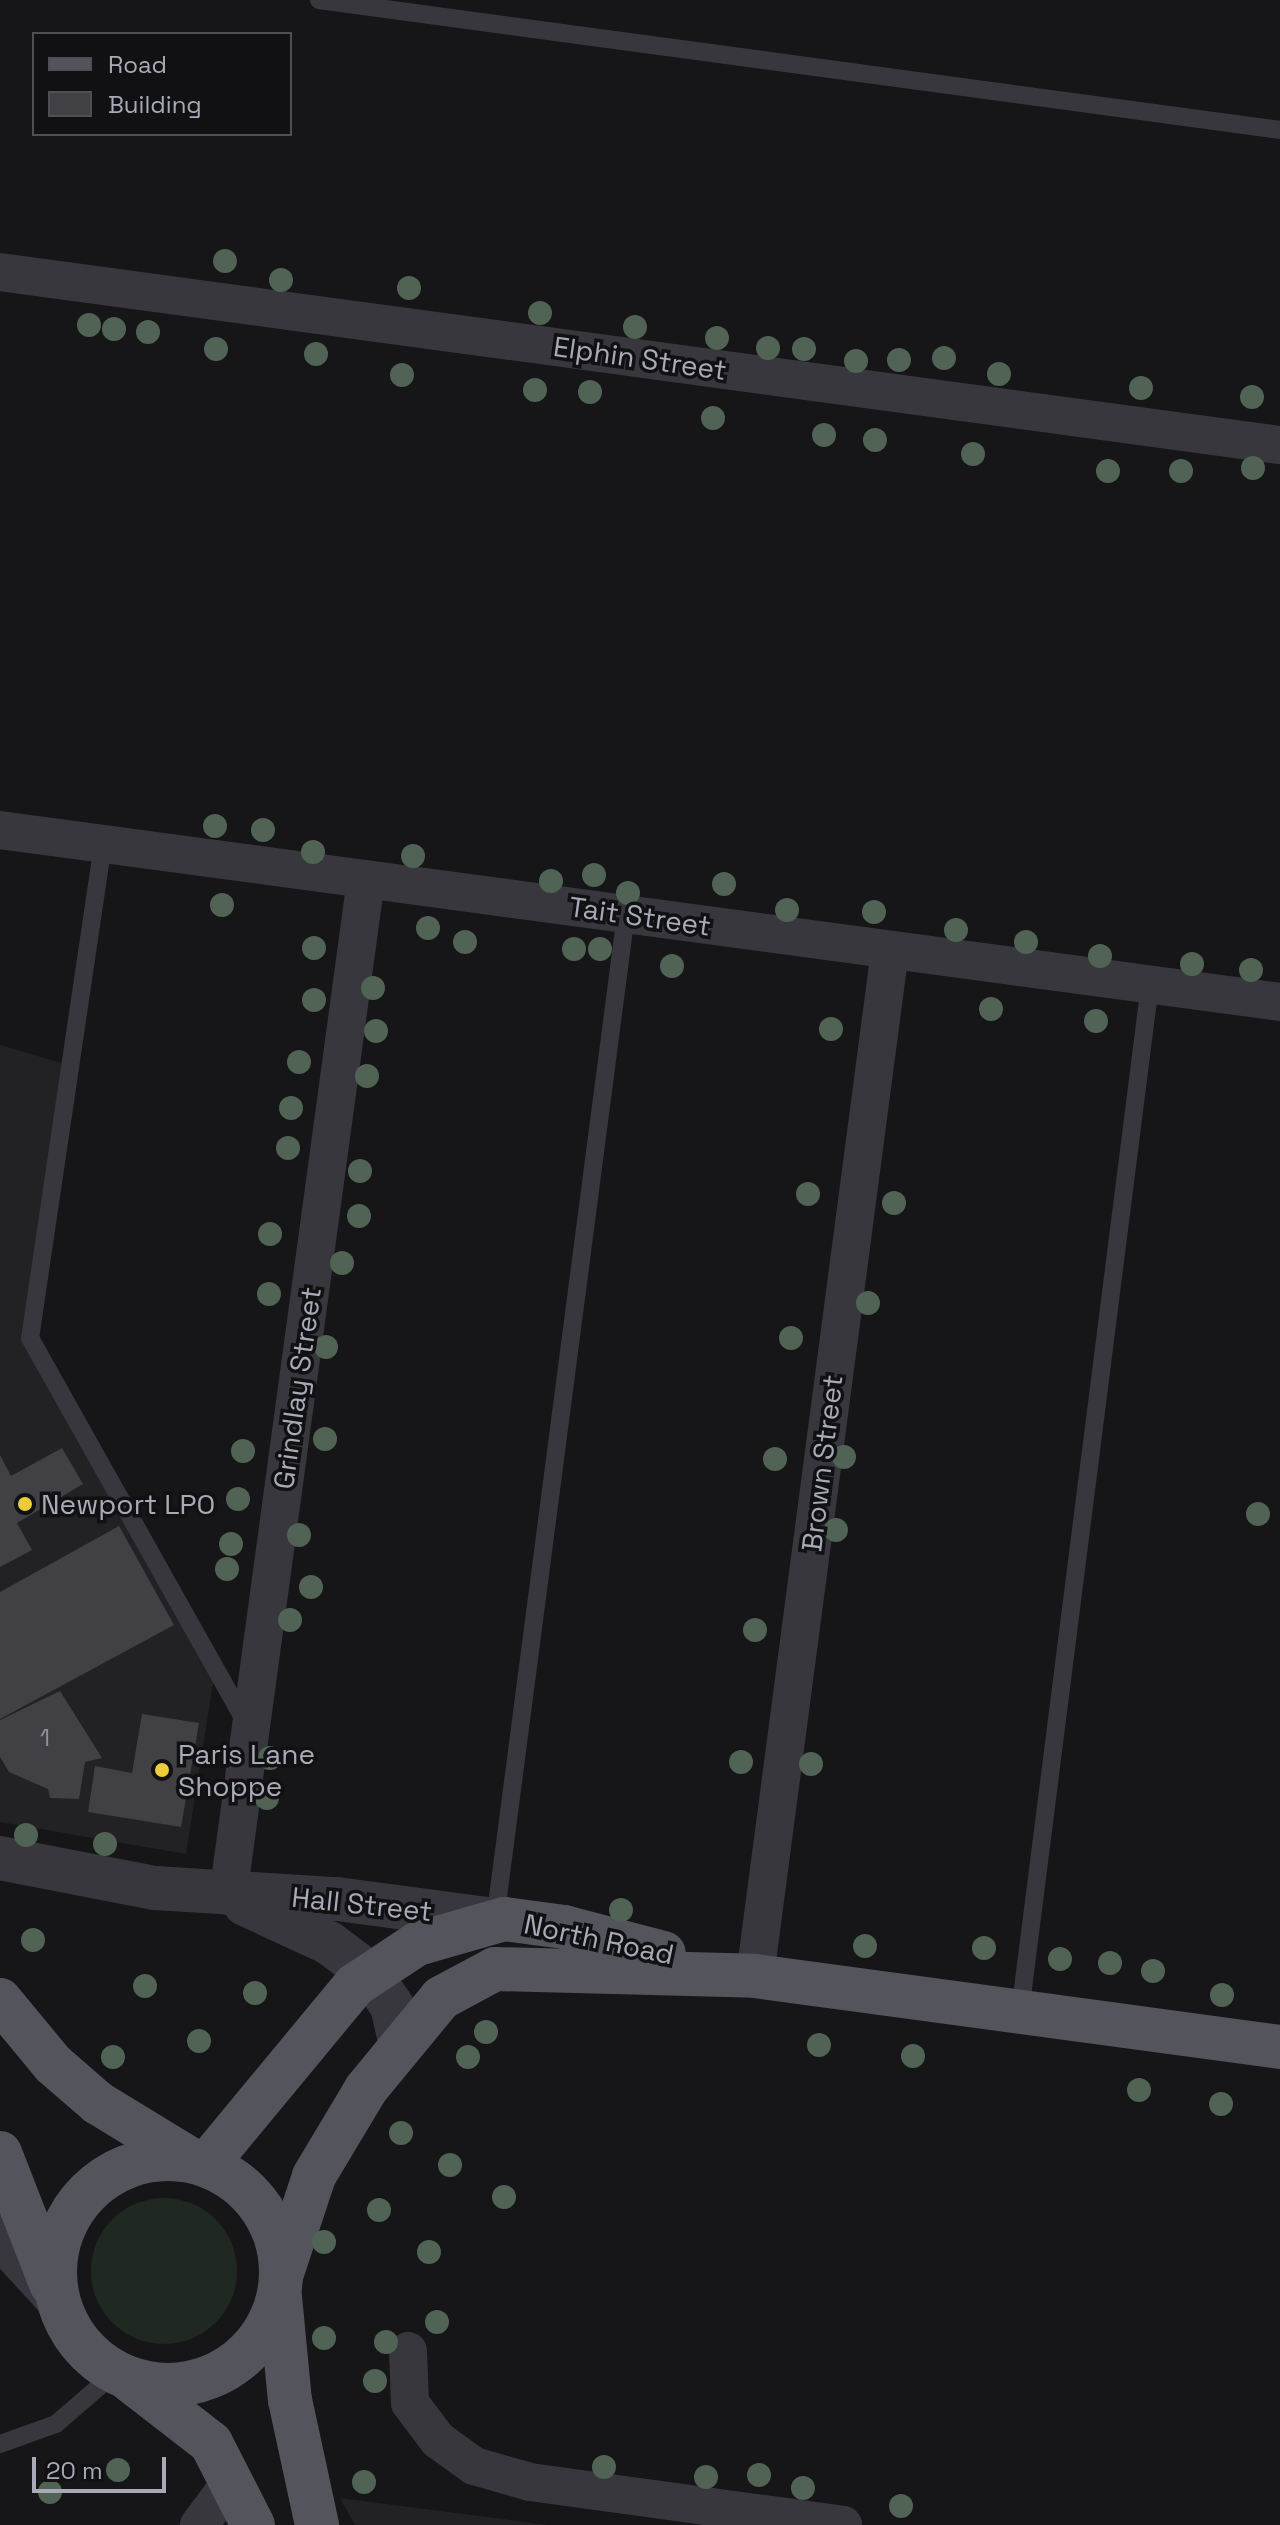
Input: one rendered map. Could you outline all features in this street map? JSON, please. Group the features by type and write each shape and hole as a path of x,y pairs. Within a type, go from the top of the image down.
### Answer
{"main road":[{"name":"North Road","path":"200,2164 369,1973 429,1939 495,1920 553,1925 755,1976"},
{"name":"North Road","path":"280,2283 327,2151 400,2042 450,1991 495,1969 755,1976 1280,2047"},
{"path":"0,2000 87,2094 200,2164 232,2178 262,2209 275,2234 290,2400 317,2525"},
{"path":"0,2153 58,2301 81,2344 196,2427 232,2481 253,2525"},
{"path":"58,2301 58,2246 85,2194 136,2163 200,2164"},
{"path":"119,2374 180,2384 222,2371 264,2331 280,2283"}],"street":[{"name":"Elphin Street","path":"0,272 1280,445"},
{"name":"Tait Street","path":"0,830 1280,1002"},
{"name":"Grindlay Street","path":"228,1896 366,879"},
{"name":"Brown Street","path":"755,1976 890,950"},
{"name":"Hall Street","path":"0,1858 228,1896 337,1899 495,1920"},
{"name":"Hall Street","path":"228,1896 329,1943 369,1973 392,2006 400,2042"},
{"path":"0,2236 58,2301"},
{"path":"408,2351 410,2403 461,2459 530,2482 670,2513 843,2525"},
{"path":"199,2525 232,2481"}],"lane":[{"path":"319,0 1280,130"},
{"path":"103,844 30,1338 251,1732"},
{"path":"495,1920 626,914"},
{"path":"1020,2012 1150,985"},
{"path":"0,2444 56,2424 119,2374"}],"shaded area":[{"path":"0,1045 68,1065 21,1335 214,1677 186,1854 0,1822"},
{"path":"164,2198 192,2204 215,2220 231,2243 237,2271 231,2299 215,2322 192,2338 164,2344 136,2338 113,2322 97,2299 91,2271 97,2243 113,2220 136,2204"},
{"path":"340,2498 548,2525 355,2525"}],"building":[{"name":"Newport LPO","path":"62,1448 83,1484 17,1523 32,1550 0,1567 0,1455 11,1476"},
{"path":"119,1526 174,1625 0,1719 0,1592"},
{"path":"60,1691 102,1758 85,1762 79,1799 50,1798 48,1789 9,1772 0,1757 0,1720"},
{"name":"Paris Lane Shoppe","path":"142,1714 199,1723 181,1827 88,1812 95,1766 132,1773"}],"place":[{"name":"Newport LPO","path":"25,1504"},
{"name":"Paris Lane Shoppe","path":"162,1770"}]}
